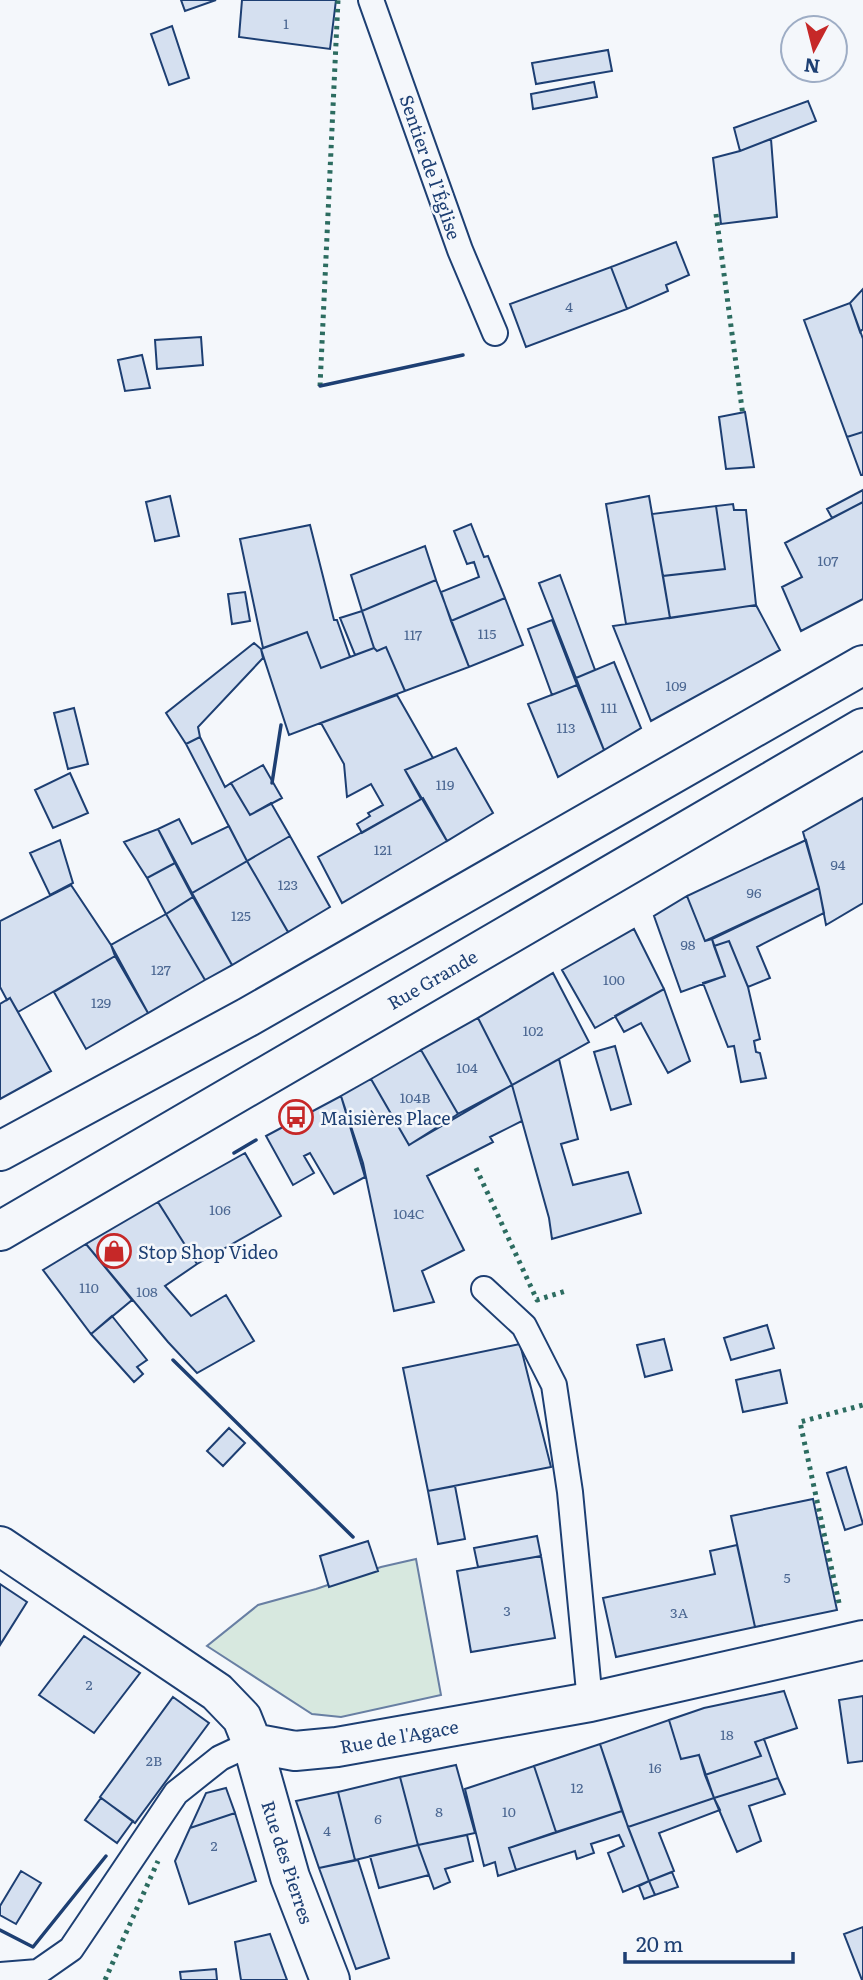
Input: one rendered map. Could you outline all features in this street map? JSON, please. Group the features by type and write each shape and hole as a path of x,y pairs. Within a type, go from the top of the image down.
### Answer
{"main road":[{"path":"0,1151 248,1017 863,665"},
{"name":"Rue Grande","path":"0,1231 863,728"},
{"path":"0,1546 217,1692 242,1718 252,1743"},
{"name":"Rue de l'Agace","path":"252,1743 295,1751 337,1748 590,1702 863,1640"},
{"name":"Rue des Pierres","path":"252,1743 290,1878 330,1980"}],"lane":[{"name":"Sentier de l’Église","path":"371,0 460,250 495,333"},
{"path":"484,1289 524,1325 554,1385 570,1492 590,1702"},
{"path":"0,1975 38,1972 71,1949 176,1793 220,1758 252,1743"}],"shaded area":[{"path":"416,1559 441,1695 341,1717 312,1714 207,1646 258,1605 381,1567"}],"building":[{"path":"181,0 216,0 185,11"},
{"path":"242,0 336,0 330,49 239,37"},
{"path":"172,26 189,78 169,85 151,34"},
{"path":"608,50 612,71 536,84 532,63"},
{"path":"594,82 597,97 533,109 531,94"},
{"path":"808,101 816,121 740,151 734,128"},
{"path":"771,139 777,217 721,224 713,158"},
{"path":"676,242 689,275 666,285 668,291 627,309 611,267"},
{"path":"611,267 627,309 526,347 510,304"},
{"path":"863,289 863,329 860,332 850,303"},
{"path":"850,303 863,339 863,432 847,437 804,320"},
{"path":"201,337 203,365 157,369 155,340"},
{"path":"142,355 150,388 125,391 118,360"},
{"path":"745,412 754,467 726,469 719,417"},
{"path":"863,432 863,475 861,475 847,437"},
{"path":"863,490 863,502 832,518 827,509"},
{"path":"170,496 179,536 155,541 146,502"},
{"path":"649,496 670,618 626,624 606,504"},
{"path":"863,502 863,599 801,631 782,587 802,577 785,543"},
{"path":"733,504 734,510 746,510 756,605 670,618 663,576 725,569 716,506"},
{"path":"716,506 725,569 663,576 652,514"},
{"path":"471,524 505,598 451,621 441,592 479,577 474,562 467,564 454,531"},
{"path":"310,525 334,620 337,620 350,657 321,668 307,632 263,648 240,539"},
{"path":"425,546 436,580 362,611 351,575"},
{"path":"560,575 595,670 576,678 539,583"},
{"path":"436,580 469,667 405,691 386,647 377,651 374,648 362,611"},
{"path":"245,592 250,621 232,624 228,594"},
{"path":"505,598 523,645 469,667 451,621"},
{"path":"756,605 780,650 651,721 613,626"},
{"path":"362,611 374,648 355,655 340,618"},
{"path":"552,620 577,685 552,695 528,629"},
{"path":"307,632 321,668 374,648 377,651 386,647 405,691 289,735 261,649"},
{"path":"254,643 261,649 263,658 198,727 200,737 186,744 166,713"},
{"path":"614,662 641,728 604,750 576,678"},
{"path":"577,685 604,750 558,777 528,704"},
{"path":"397,695 433,758 405,770 421,799 362,833 357,824 370,816 368,813 383,805 371,784 347,797 344,764 321,723"},
{"path":"74,708 88,764 68,769 54,713"},
{"path":"200,737 225,787 231,783 250,815 271,803 290,836 247,861 186,744"},
{"path":"456,748 493,813 447,841 405,770"},
{"path":"263,765 282,798 250,815 231,783"},
{"path":"70,773 88,813 53,828 35,790"},
{"path":"423,798 447,841 342,903 318,857"},
{"path":"863,798 863,903 826,925 803,832"},
{"path":"179,819 192,844 229,826 247,861 192,893 158,829"},
{"path":"158,829 175,863 147,878 124,842"},
{"path":"290,836 330,907 288,932 247,861"},
{"path":"60,840 73,883 50,895 30,853"},
{"path":"806,840 819,888 705,941 687,896"},
{"path":"247,861 288,932 232,965 192,893"},
{"path":"175,863 193,897 166,914 147,878"},
{"path":"71,885 111,945 115,956 18,1012 0,987 0,921"},
{"path":"819,888 824,913 757,947 770,978 748,987 729,941 714,946 712,939"},
{"path":"687,896 705,941 712,939 725,976 681,992 654,916"},
{"path":"193,897 232,965 205,980 166,914"},
{"path":"166,914 205,980 148,1013 111,945"},
{"path":"634,929 664,989 595,1028 562,970"},
{"path":"729,941 748,987 760,1039 754,1041 756,1052 760,1053 766,1078 741,1082 734,1046 728,1047 703,983 725,976 714,946"},
{"path":"115,956 148,1013 86,1049 54,992"},
{"path":"553,973 589,1042 512,1085 478,1018"},
{"path":"664,989 690,1061 668,1073 641,1023 624,1032 615,1016"},
{"path":"10,998 51,1071 0,1099 0,1004"},
{"path":"478,1018 512,1085 458,1114 421,1050"},
{"path":"615,1046 631,1104 611,1110 594,1052"},
{"path":"421,1050 458,1114 409,1145 371,1079"},
{"path":"559,1059 578,1139 561,1144 573,1185 628,1172 641,1213 552,1239 549,1218 512,1085"},
{"path":"371,1079 409,1145 512,1085 522,1121 490,1137 493,1142 427,1176 464,1250 422,1271 434,1302 394,1311 363,1163 341,1096"},
{"path":"341,1096 365,1177 334,1194 310,1153 304,1156 314,1173 293,1185 266,1136"},
{"path":"245,1153 281,1216 197,1264 158,1202"},
{"path":"158,1202 197,1264 165,1286 191,1316 226,1295 254,1341 197,1373 86,1244"},
{"path":"86,1244 132,1300 91,1334 43,1270"},
{"path":"112,1316 147,1360 137,1367 143,1374 134,1382 91,1334"},
{"path":"767,1325 774,1348 731,1360 724,1338"},
{"path":"664,1339 672,1370 645,1377 637,1345"},
{"path":"520,1344 551,1467 428,1491 403,1368"},
{"path":"780,1370 787,1403 743,1412 736,1380"},
{"path":"229,1428 245,1443 223,1466 207,1451"},
{"path":"846,1467 863,1524 845,1530 827,1473"},
{"path":"455,1486 465,1539 438,1544 428,1491"},
{"path":"813,1499 837,1610 755,1627 731,1516"},
{"path":"537,1536 541,1556 478,1567 474,1548"},
{"path":"368,1541 378,1571 329,1587 320,1556"},
{"path":"737,1545 755,1627 616,1657 603,1598 715,1574 710,1551"},
{"path":"541,1556 555,1638 471,1652 457,1571"},
{"path":"0,1584 27,1602 0,1645"},
{"path":"84,1636 140,1673 94,1733 39,1695"},
{"path":"784,1691 797,1728 755,1742 761,1756 705,1775 699,1755 681,1759 669,1720 704,1708"},
{"path":"863,1696 863,1761 848,1763 839,1700"},
{"path":"173,1697 209,1723 135,1823 100,1797"},
{"path":"669,1720 681,1759 699,1755 714,1798 628,1827 600,1744"},
{"path":"764,1739 778,1778 714,1798 705,1775 761,1756 755,1742"},
{"path":"600,1744 622,1811 556,1832 534,1766"},
{"path":"456,1765 475,1833 418,1845 400,1777"},
{"path":"534,1766 556,1832 509,1848 516,1870 498,1876 495,1862 484,1866 465,1789"},
{"path":"400,1777 418,1845 355,1860 338,1792"},
{"path":"778,1778 785,1794 749,1806 761,1841 737,1852 714,1798"},
{"path":"226,1788 235,1813 190,1828 206,1793"},
{"path":"338,1792 355,1860 319,1868 296,1801"},
{"path":"101,1798 133,1821 117,1843 85,1820"},
{"path":"714,1798 720,1810 659,1833 674,1871 649,1881 628,1827"},
{"path":"622,1811 649,1881 623,1892 608,1853 624,1846 619,1835 591,1844 594,1853 577,1859 575,1851 516,1870 509,1848"},
{"path":"235,1813 256,1881 189,1904 175,1861 190,1828"},
{"path":"467,1835 473,1861 445,1869 450,1882 434,1889 418,1845"},
{"path":"418,1845 429,1875 379,1888 370,1856"},
{"path":"358,1860 389,1958 356,1969 319,1868"},
{"path":"21,1871 41,1883 16,1924 0,1915 0,1906"},
{"path":"672,1872 678,1887 655,1895 649,1881"},
{"path":"649,1881 655,1895 644,1899 639,1886"},
{"path":"863,1927 863,1980 862,1980 844,1934"},
{"path":"270,1934 287,1980 241,1980 235,1942"},
{"path":"216,1969 217,1980 181,1980 180,1972"}],"hedge":[{"path":"320,386 338,0"},
{"path":"716,214 743,416"},
{"path":"476,1168 537,1300 566,1291"},
{"path":"839,1603 800,1422 863,1405"},
{"path":"105,1980 158,1861"}],"wall":[{"path":"320,386 463,355"},
{"path":"272,783 281,725"},
{"path":"234,1153 256,1140"},
{"path":"173,1360 353,1537"},
{"path":"0,1930 33,1947 106,1856"}],"place":[{"name":"Maisières Place","path":"296,1117"},
{"name":"Stop Shop Video","path":"114,1251"}]}
